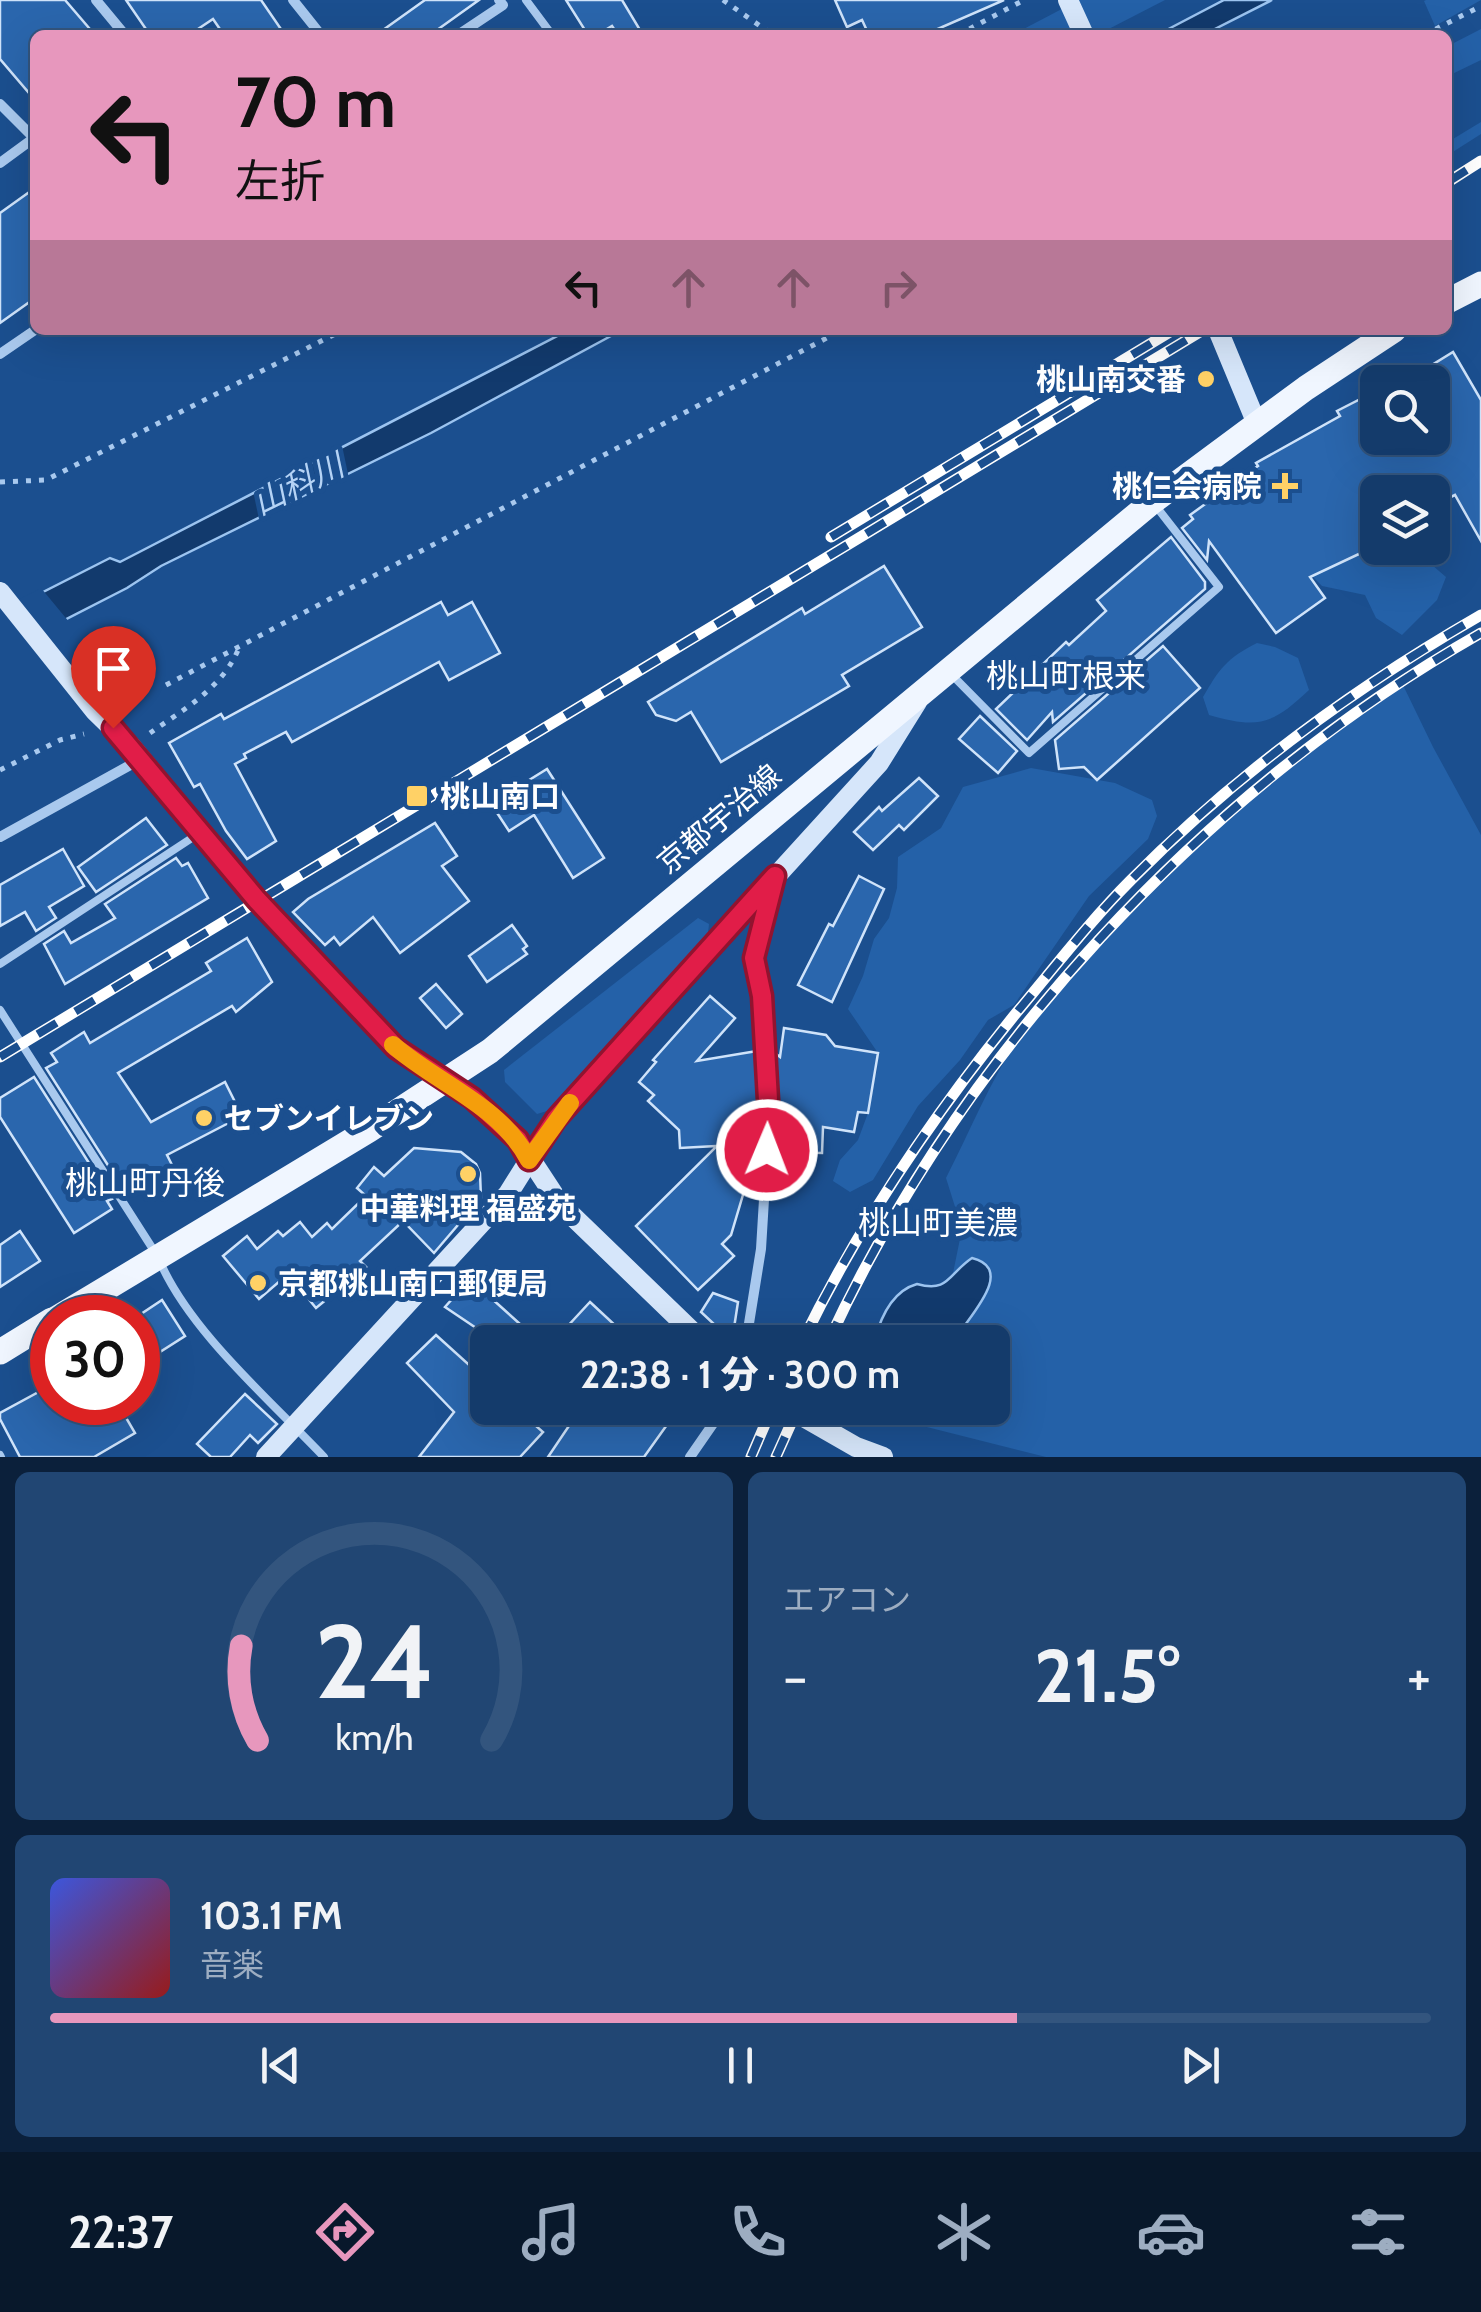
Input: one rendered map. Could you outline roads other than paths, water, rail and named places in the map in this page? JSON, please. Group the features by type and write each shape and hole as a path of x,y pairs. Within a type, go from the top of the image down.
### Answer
{"main road":[{"path":"1452,299 1481,284"},
{"name":"京都宇治線","path":"95,1295 490,1051 1152,502 1387,335"},
{"name":"京都宇治線","path":"0,1352 30,1334"}],"street":[{"path":"96,0 120,30"},
{"path":"293,0 317,30"},
{"path":"1068,0 1082,30"},
{"path":"465,30 501,2"},
{"path":"0,104 30,134"},
{"path":"0,163 30,141"},
{"path":"0,354 30,333"},
{"path":"1220,335 1257,424"},
{"path":"0,592 95,711 136,752 257,900 396,1048 472,1098 518,1140 560,1204 685,1325"},
{"path":"266,1457 508,1194 556,1119 879,763 924,692"},
{"path":"0,837 136,752"},
{"path":"749,1325 761,1249 769,1117 762,996 754,958 775,876"},
{"path":"690,1457 712,1425"},
{"path":"818,1425 882,1457"}],"lane":[{"path":"501,2 524,0 548,30"},
{"path":"947,670 1029,753 1219,586 1152,502"},
{"path":"0,964 202,832"},
{"path":"0,1010 158,1257 168,1282 248,1378 324,1457"}],"water":[{"path":"1224,0 1272,0 1213,30 1167,30"},
{"name":"山科川","path":"559,335 613,335 431,433 161,566 127,588 0,653 0,614 110,558 120,562"},
{"path":"972,1258 985,1264 990,1274 984,1298 966,1325 880,1325 901,1293 917,1284 942,1284"}],"railway":[{"path":"1452,179 1481,161"},
{"path":"831,537 1165,335"},
{"path":"0,1057 1195,335"},
{"path":"810,1325 848,1255 928,1130 1017,1012 1116,896 1211,805 1297,736 1387,673 1481,615"},
{"path":"837,1325 883,1235 948,1131 1020,1032 1100,938 1187,850 1280,770 1378,697 1481,633"},
{"path":"751,1457 765,1425"},
{"path":"776,1457 790,1425"}],"place":[{"name":"桃山南交番","path":"1206,379"},
{"name":"桃仁会病院","path":"1285,486"},
{"name":"桃山南口","path":"417,796"},
{"name":"セブンイレブン","path":"204,1118"},
{"name":"中華料理 福盛苑","path":"468,1174"},
{"name":"京都桃山南口郵便局","path":"258,1283"}],"district":[{"name":"桃山町根来","path":"1066,675"},
{"name":"桃山町丹後","path":"145,1182"},
{"name":"桃山町美濃","path":"938,1222"}]}
